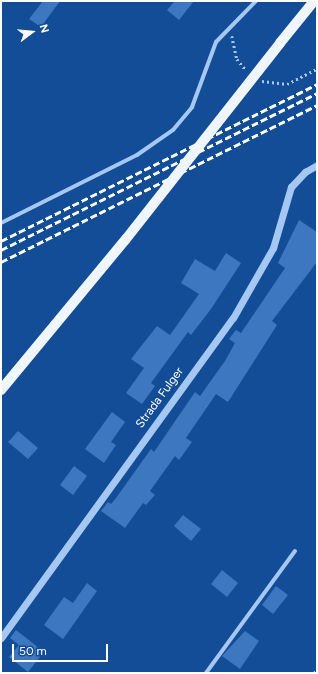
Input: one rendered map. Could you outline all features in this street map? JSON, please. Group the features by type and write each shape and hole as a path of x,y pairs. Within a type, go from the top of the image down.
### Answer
{"main road":[{"path":"1,390 126,240 314,1"}],"street":[{"path":"1,223 137,155 173,130 192,107 216,42 256,1"},
{"name":"Strada Fulger","path":"1,638 249,294 273,248 291,188 317,165"},
{"path":"206,673 295,551"}],"path":[{"path":"314,673 317,669"}],"building":[{"path":"43,1 60,1 41,27 29,19"},
{"path":"175,1 194,1 179,20 167,10"},
{"path":"299,220 317,232 317,262 272,321 277,325 228,402 216,394 186,438 192,442 179,460 175,456 150,491 155,495 146,505 143,503 125,528 101,511 108,502 111,504 116,498 151,449 154,452 195,392 200,396 225,361 235,343 229,339 236,330 241,333 285,268 278,263"},
{"path":"226,253 241,263 211,309 191,335 188,332 151,383 155,386 142,404 126,393 144,368 131,359 157,326 170,335 199,294 181,283 195,259 215,271"},
{"path":"112,412 125,422 111,442 116,445 104,463 85,449"},
{"path":"18,431 38,448 28,459 8,442"},
{"path":"74,466 87,476 73,495 60,485"},
{"path":"183,515 201,529 191,541 174,526"},
{"path":"222,570 238,583 227,597 211,584"},
{"path":"87,583 97,591 63,639 44,625 64,597 73,603"},
{"path":"276,586 288,595 273,614 262,605"},
{"path":"16,630 44,652 28,672 9,657 19,645 10,638"},
{"path":"245,631 259,641 240,669 222,656"}],"railway":[{"path":"1,241 317,84"},
{"path":"1,250 317,93"},
{"path":"1,262 317,105"}]}
